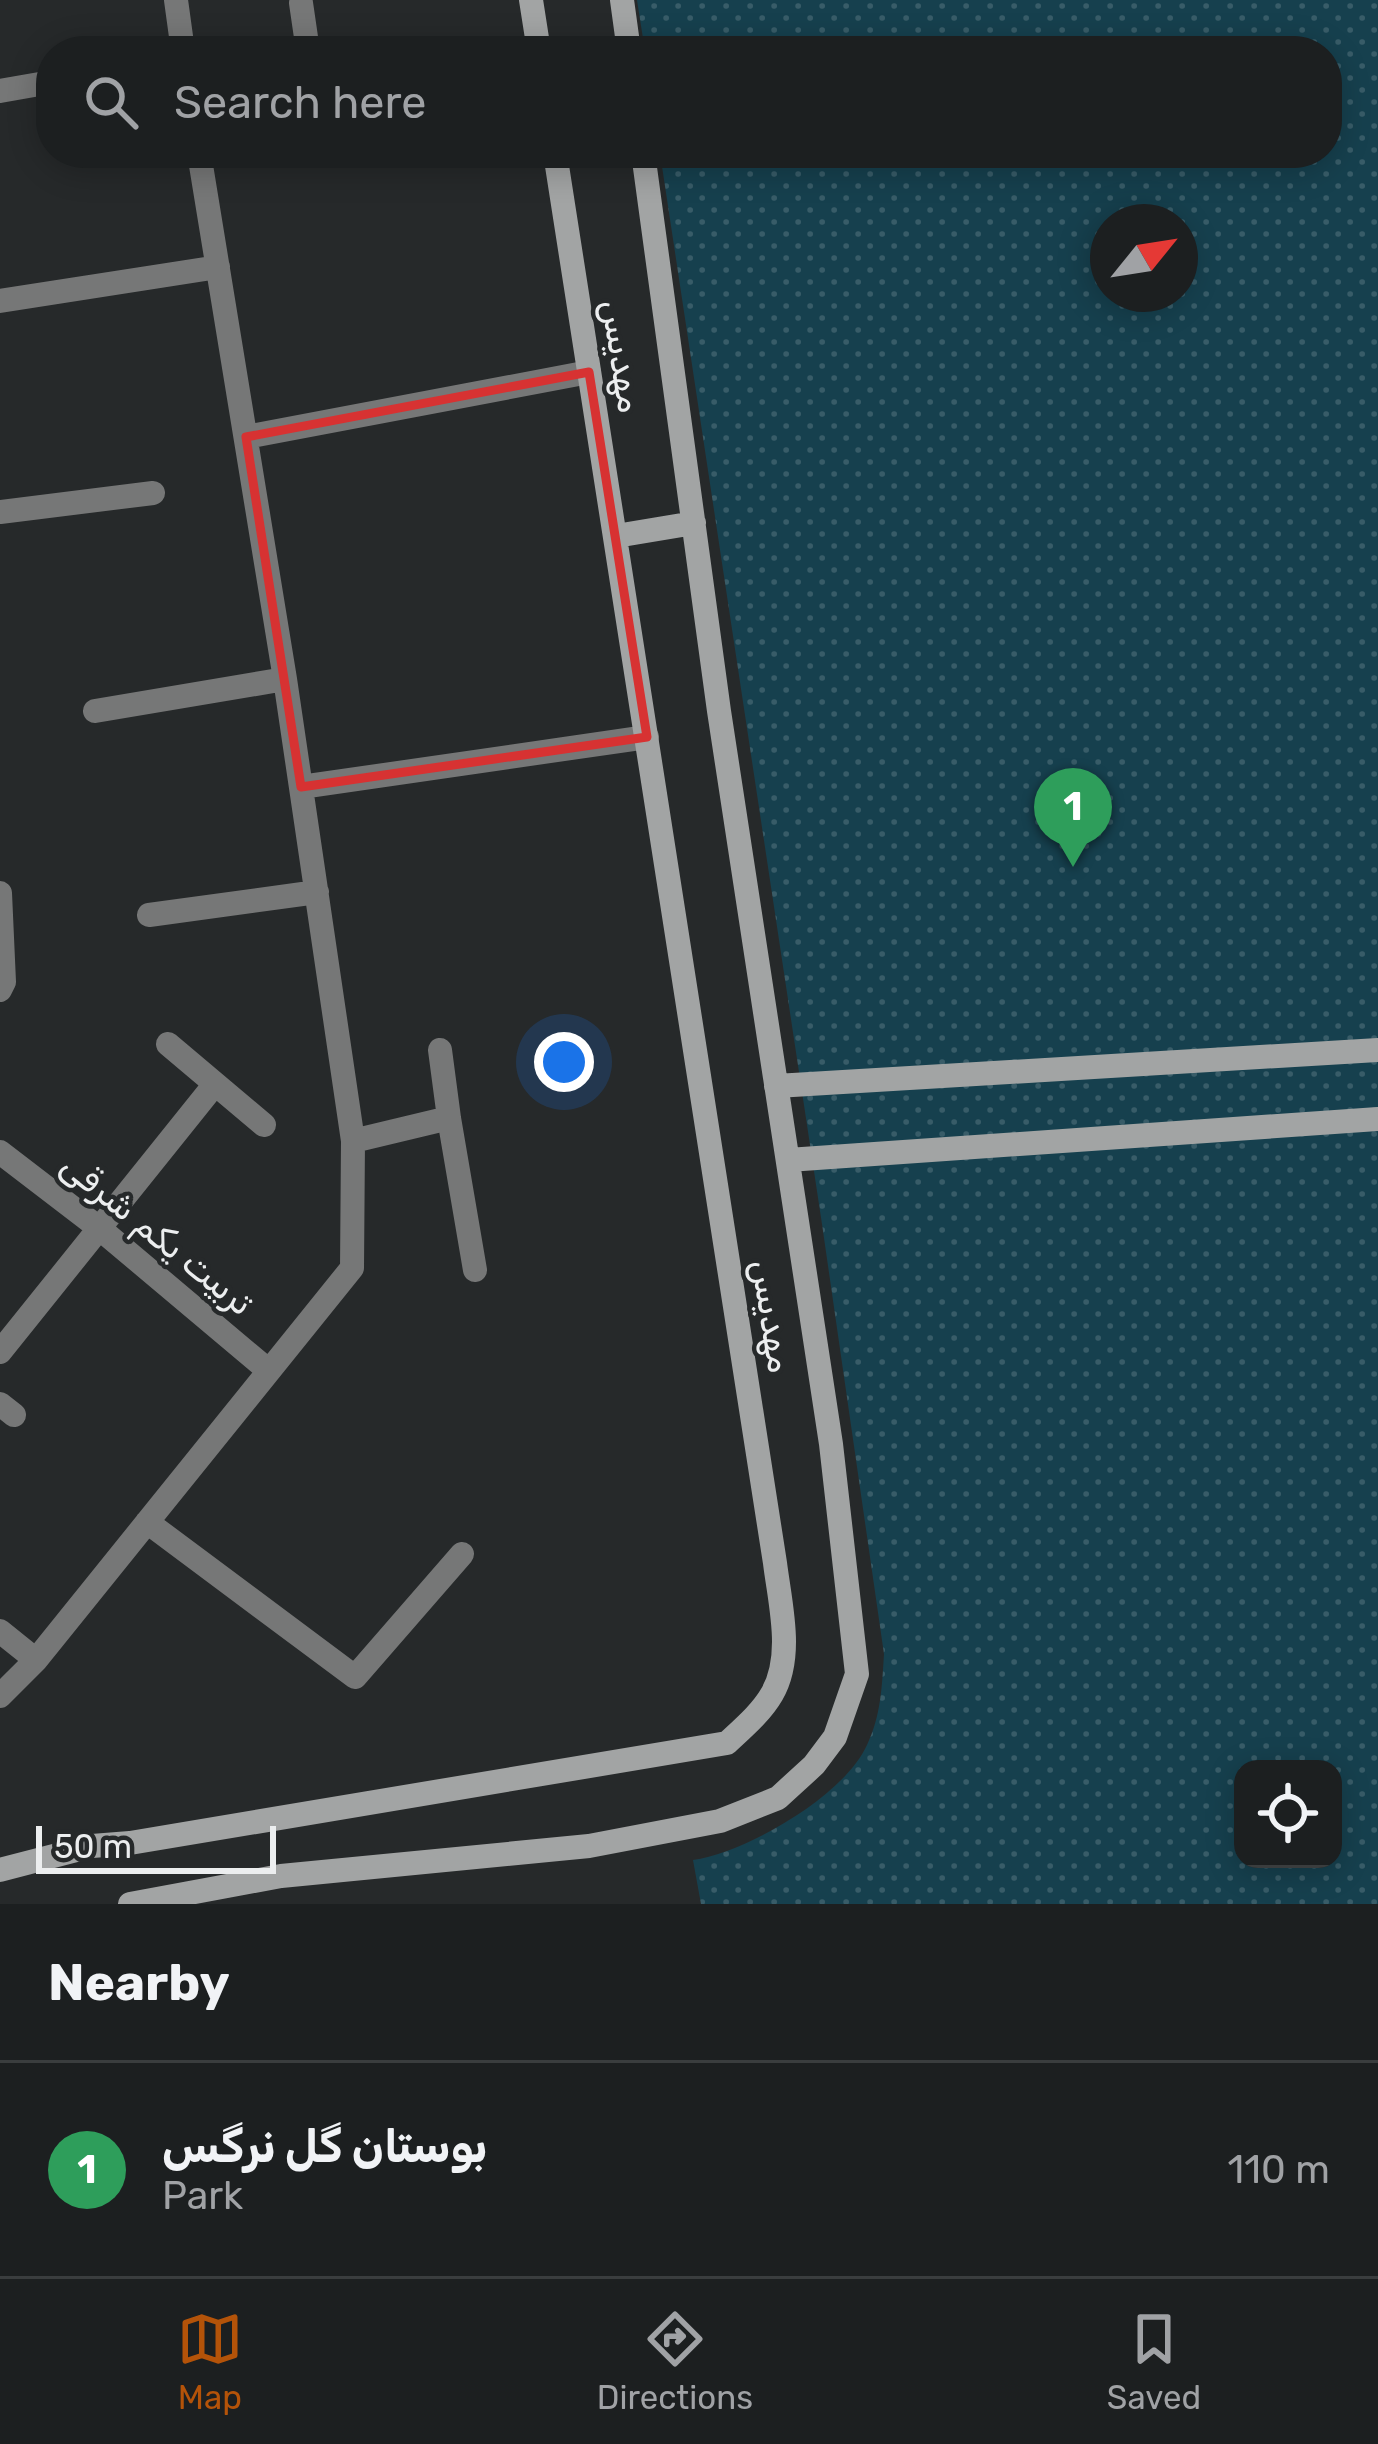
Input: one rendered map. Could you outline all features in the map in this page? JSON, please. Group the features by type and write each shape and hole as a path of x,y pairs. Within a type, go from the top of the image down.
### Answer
{"street":[{"path":"176,0 181,36"},
{"path":"531,0 537,36"},
{"path":"622,0 627,36"},
{"path":"301,3 306,36"},
{"path":"0,91 36,85"},
{"path":"0,1696 36,1660 352,1268 353,1141 286,680 202,168"},
{"name":"مهدیس","path":"0,1870 92,1846 728,1743 774,1692 784,1662 775,1563 557,168"},
{"name":"مهدیس","path":"130,1904 281,1876 589,1846 720,1821 778,1798 814,1765 835,1737 857,1674 832,1444 645,168"},
{"path":"0,301 218,266"},
{"path":"246,437 589,372"},
{"path":"0,512 153,493"},
{"path":"616,536 694,523"},
{"path":"95,711 286,680"},
{"path":"301,788 647,737"},
{"path":"148,915 316,892"},
{"path":"0,893 4,982 0,990"},
{"path":"168,1044 264,1125"},
{"path":"440,1049 475,1270"},
{"path":"776,1086 1378,1049"},
{"path":"0,1352 215,1084"},
{"path":"353,1141 449,1118"},
{"path":"788,1160 1378,1119"},
{"name":"تربیت یکم شرقی","path":"0,1152 269,1371"},
{"path":"147,1522 355,1677 462,1554"},
{"path":"0,1631 36,1660"}],"highlighted area":[{"path":"589,372 647,737 301,787 246,437"}],"shaded area":[{"path":"637,0 1378,0 1378,1904 701,1904 693,1860 740,1846 792,1819 855,1764 872,1734 884,1654 662,168 1342,168 1342,36 643,36"}],"place":[{"name":"بوستان گل نرگس","path":"1073,867"}]}
